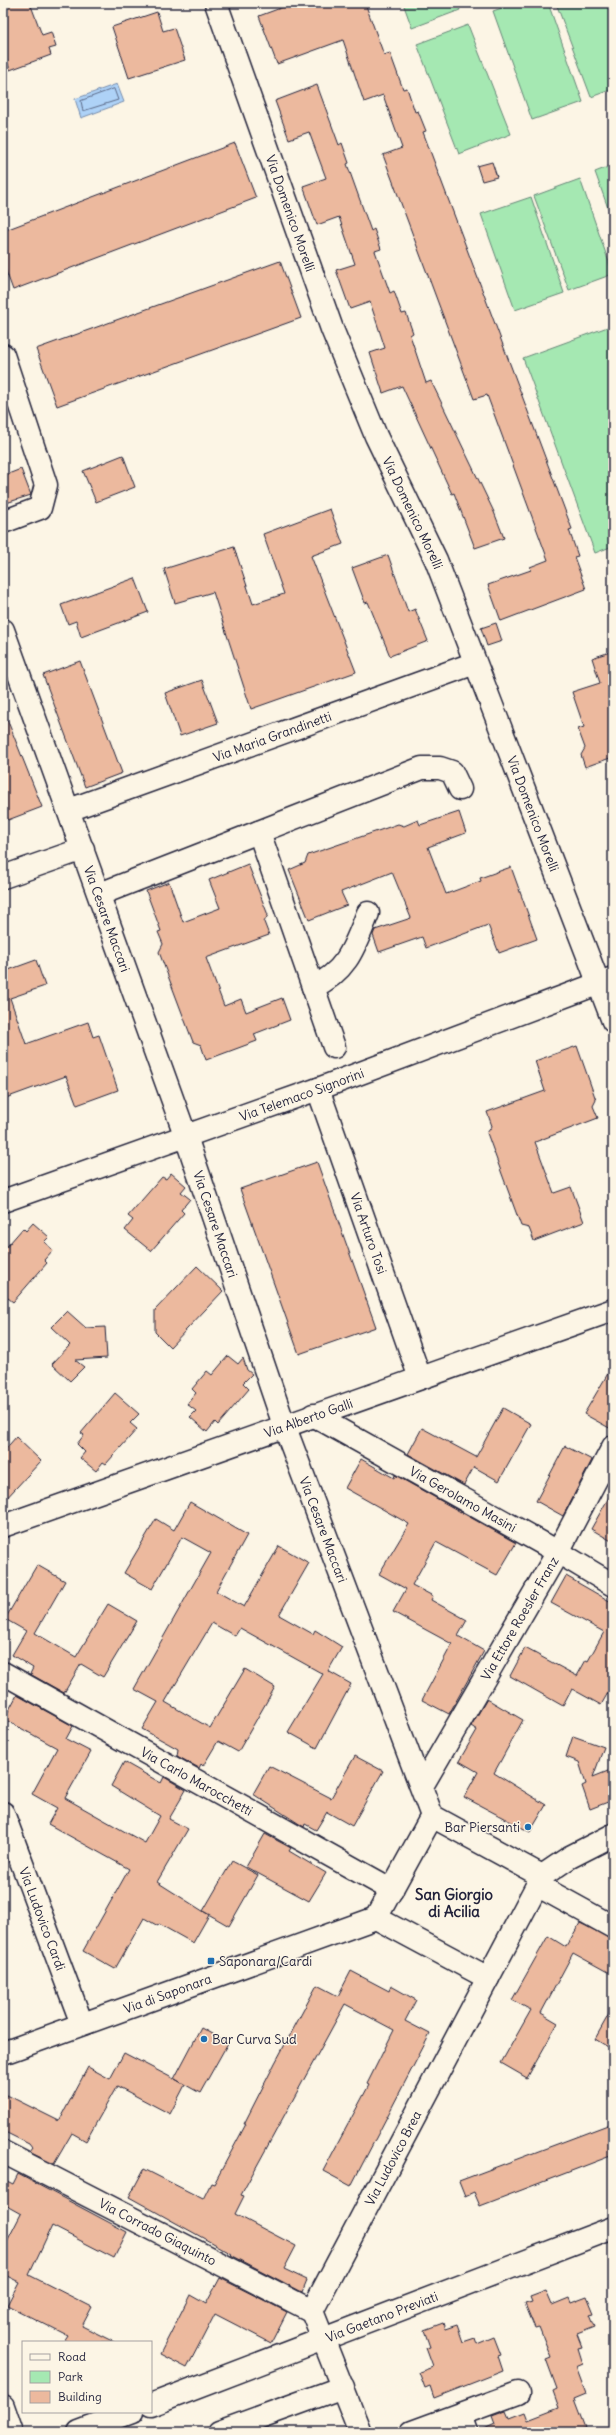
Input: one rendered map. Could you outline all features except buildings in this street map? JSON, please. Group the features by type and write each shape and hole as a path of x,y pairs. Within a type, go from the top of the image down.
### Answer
{"street":[{"name":"Via Domenico Morelli","path":"216,3 332,330 376,436 436,560 475,663 605,980 613,1021"},
{"path":"3,355 46,485 40,508 3,522"},
{"name":"Via Cesare Maccari","path":"3,630 84,849 186,1137 284,1425 422,1786 432,1816"},
{"name":"Via Maria Grandinetti","path":"69,810 475,663"},
{"path":"100,894 422,768 440,768 452,772 460,789"},
{"path":"259,832 334,1047"},
{"path":"3,876 84,849"},
{"path":"313,987 326,982 348,960 368,913"},
{"name":"Via Telemaco Signorini","path":"3,1202 318,1089 605,980"},
{"name":"Via Arturo Tosi","path":"318,1089 420,1378"},
{"name":"Via Alberto Galli","path":"3,1526 284,1425 613,1310"},
{"name":"Via Gerolamo Masini","path":"313,1415 558,1552 613,1585"},
{"name":"Via Ettore Roesler Franz","path":"422,1786 558,1552 613,1447"},
{"name":"Via Carlo Marocchetti","path":"3,1673 392,1890"},
{"name":"Via Ludovico Cardi","path":"3,1813 82,2024"},
{"path":"488,1978 376,1918 432,1816 613,1927"},
{"path":"540,1881 570,1857 613,1835"},
{"name":"Via Ludovico Brea","path":"312,2311 540,1881"},
{"name":"Via di Saponara","path":"3,2053 376,1918"},
{"name":"Via Corrado Giaquinto","path":"3,2152 312,2311"},
{"name":"Via Gaetano Previati","path":"152,2405 325,2340 613,2228"},
{"path":"312,2311 325,2340 360,2432"},
{"path":"219,2432 343,2387"},
{"path":"412,2432 463,2423 518,2393"},
{"path":"3,2406 12,2432"},
{"path":"79,2432 129,2413"}],"green space":[{"path":"403,3 457,3 460,10 412,28"},
{"path":"516,3 548,3 583,102 532,120 493,11"},
{"path":"556,3 611,3 613,9 613,89 591,97"},
{"path":"468,25 511,134 459,154 417,44"},
{"path":"613,165 613,222 595,172"},
{"path":"580,179 613,274 569,290 534,196"},
{"path":"531,197 564,293 515,310 481,214"},
{"path":"613,325 613,546 595,553 523,358"}],"water":[{"path":"117,84 124,102 81,118 75,99"}],"place":[{"name":"Bar Piersanti","path":"528,1827"},
{"name":"Saponara/Cardi","path":"211,1961"},
{"name":"Bar Curva Sud","path":"204,2039"}],"district":[{"name":"San Giorgio di Acilia","path":"454,1902"}]}
